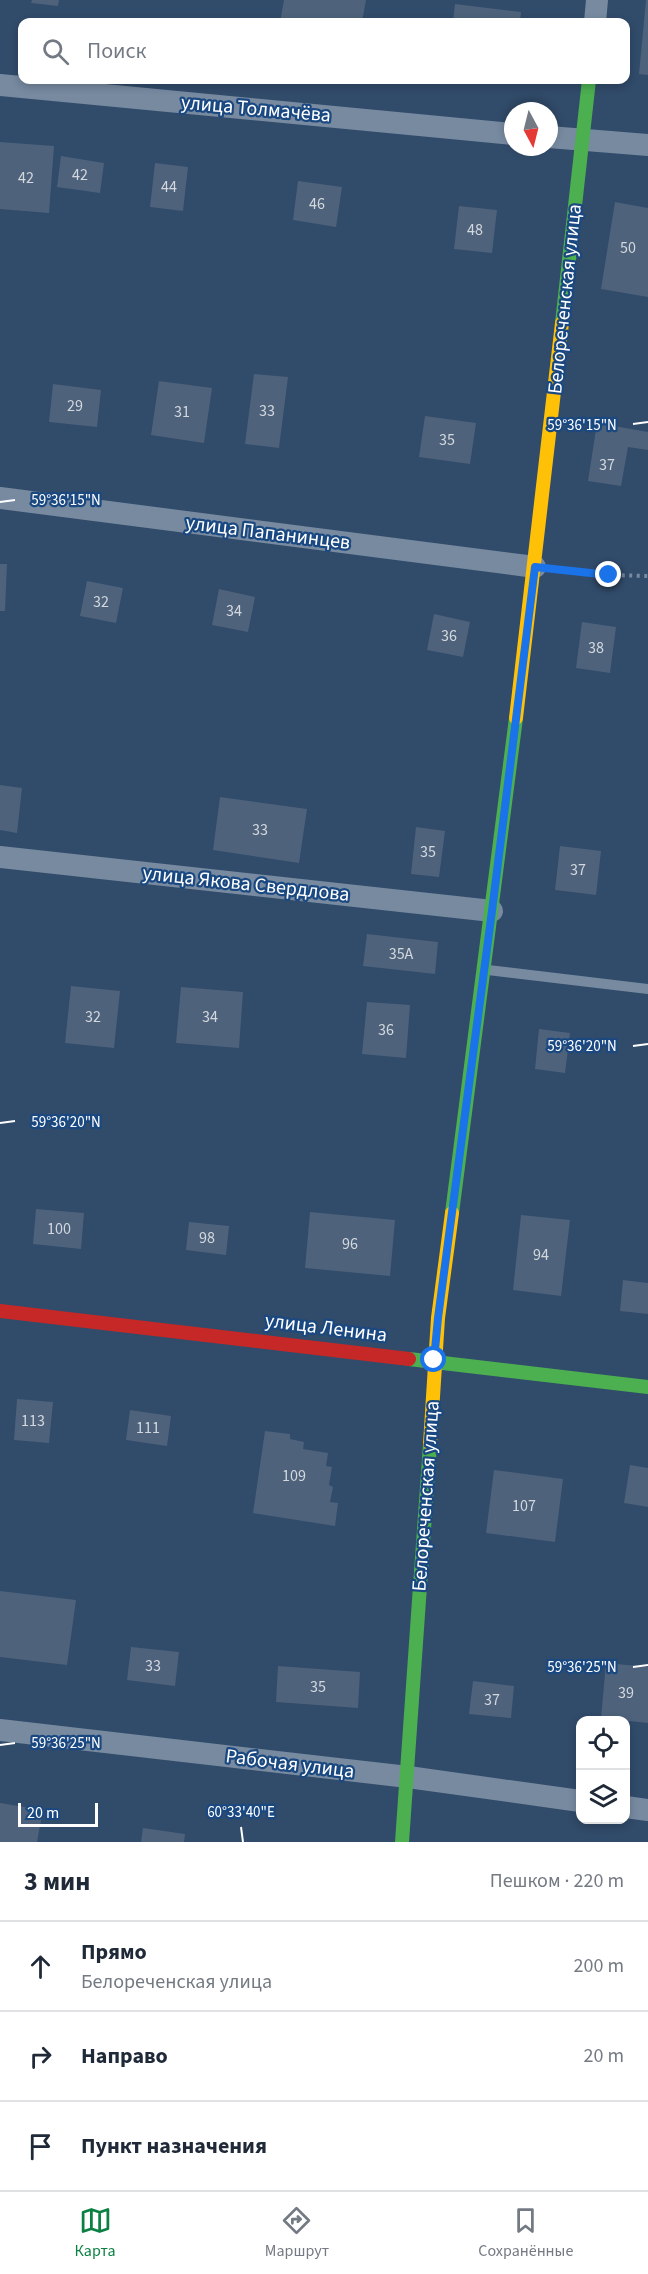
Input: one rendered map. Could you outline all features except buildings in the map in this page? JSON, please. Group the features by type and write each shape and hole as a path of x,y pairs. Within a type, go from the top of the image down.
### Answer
{"street":[{"path":"595,18 597,0"},
{"name":"Белореченская улица","path":"402,1842 438,1318 485,970 535,567 590,84"},
{"name":"улица Толмачёва","path":"0,85 504,133"},
{"path":"558,138 648,146"},
{"name":"улица Папанинцев","path":"0,498 535,567"},
{"name":"улица Якова Свердлова","path":"0,857 492,911"},
{"name":"улица Ленина","path":"0,1311 434,1360 648,1387"},
{"name":"Рабочая улица","path":"0,1730 408,1777 576,1800"},
{"path":"630,1808 648,1810"}],"lane":[{"path":"485,970 648,989"}],"path":[{"path":"535,567 609,575 648,576"}],"traffic: fast":[{"path":"562,323 589,84"},
{"path":"452,1213 516,718"},
{"path":"409,1359 648,1387"},
{"path":"402,1842 430,1444"}],"traffic: slow":[{"path":"516,718 562,323"},
{"path":"430,1444 438,1318 452,1213"}],"traffic: jam":[{"path":"0,1311 409,1359"}],"route":[{"path":"434,1360 535,567 609,575"}]}
